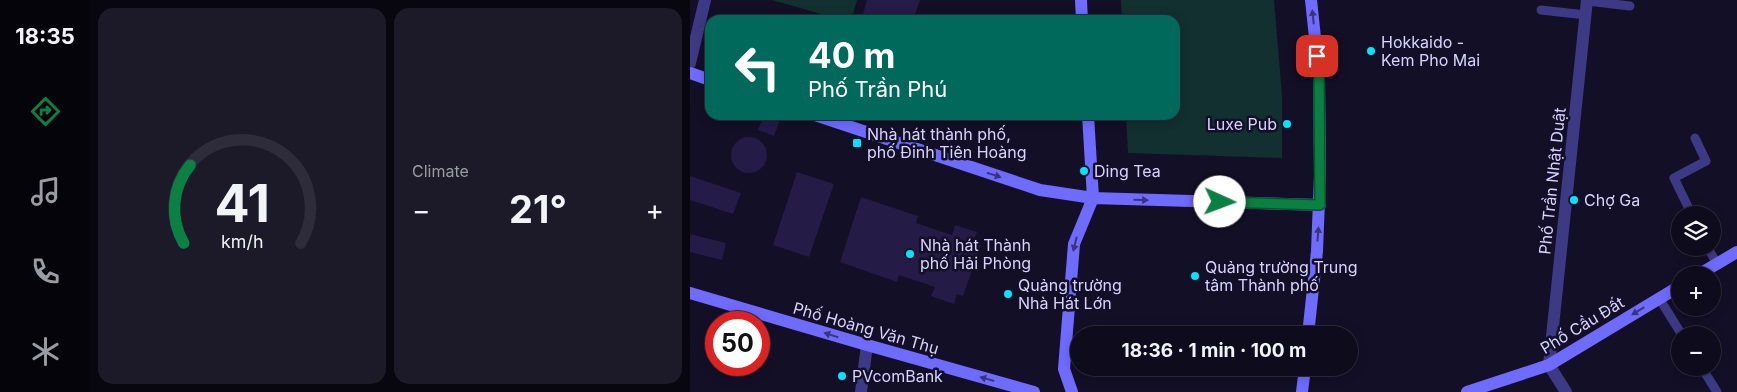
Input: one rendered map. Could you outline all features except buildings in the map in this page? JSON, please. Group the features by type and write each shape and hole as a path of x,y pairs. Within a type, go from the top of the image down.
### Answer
{"main road":[{"path":"1081,0 1082,15"},
{"path":"1309,326 1320,205 1319,75 1311,0"},
{"path":"690,73 705,78"},
{"path":"830,120 1040,190 1092,198 1320,205"},
{"path":"1072,392 1064,369 1074,244 1092,198 1088,120"},
{"path":"1714,266 1737,252"},
{"name":"Phố Cầu Đất","path":"1467,392 1549,365 1671,291"},
{"name":"Phố Hoàng Văn Thụ","path":"690,293 1034,392"},
{"path":"1302,392 1304,376"}],"street":[{"path":"690,63 705,0"},
{"name":"Phố Trần Nhật Duật","path":"1549,365 1587,1"},
{"path":"861,392 867,345"},
{"path":"1549,365 1566,392"}],"lane":[{"path":"1587,1 1630,6"},
{"path":"1541,10 1586,15"},
{"path":"1688,206 1674,178 1706,161 1695,138"},
{"path":"1712,256 1717,264"},
{"path":"1659,298 1676,326"},
{"path":"1707,376 1717,392"}],"green space":[{"path":"772,0 857,0 852,15 824,15"},
{"path":"1121,0 1274,0 1282,95 1282,158 1128,153 1126,120 1180,120 1180,15 1122,15"}],"place":[{"name":"Hokkaido - Kem Pho Mai","path":"1371,51"},
{"name":"Luxe Pub","path":"1287,124"},
{"name":"Nhà hát thành phố, phố Đinh Tiên Hoàng","path":"857,143"},
{"name":"Ding Tea","path":"1084,171"},
{"name":"Chợ Ga","path":"1574,200"},
{"name":"Nhà hát Thành phố Hải Phòng","path":"910,254"},
{"name":"Quảng trường Trung tâm Thành phố","path":"1195,276"},
{"name":"Quảng trường Nhà Hát Lớn","path":"1008,294"},
{"name":"PVcomBank","path":"842,376"}],"route":[{"path":"1220,202 1320,205 1319,75 1317,56"}]}
